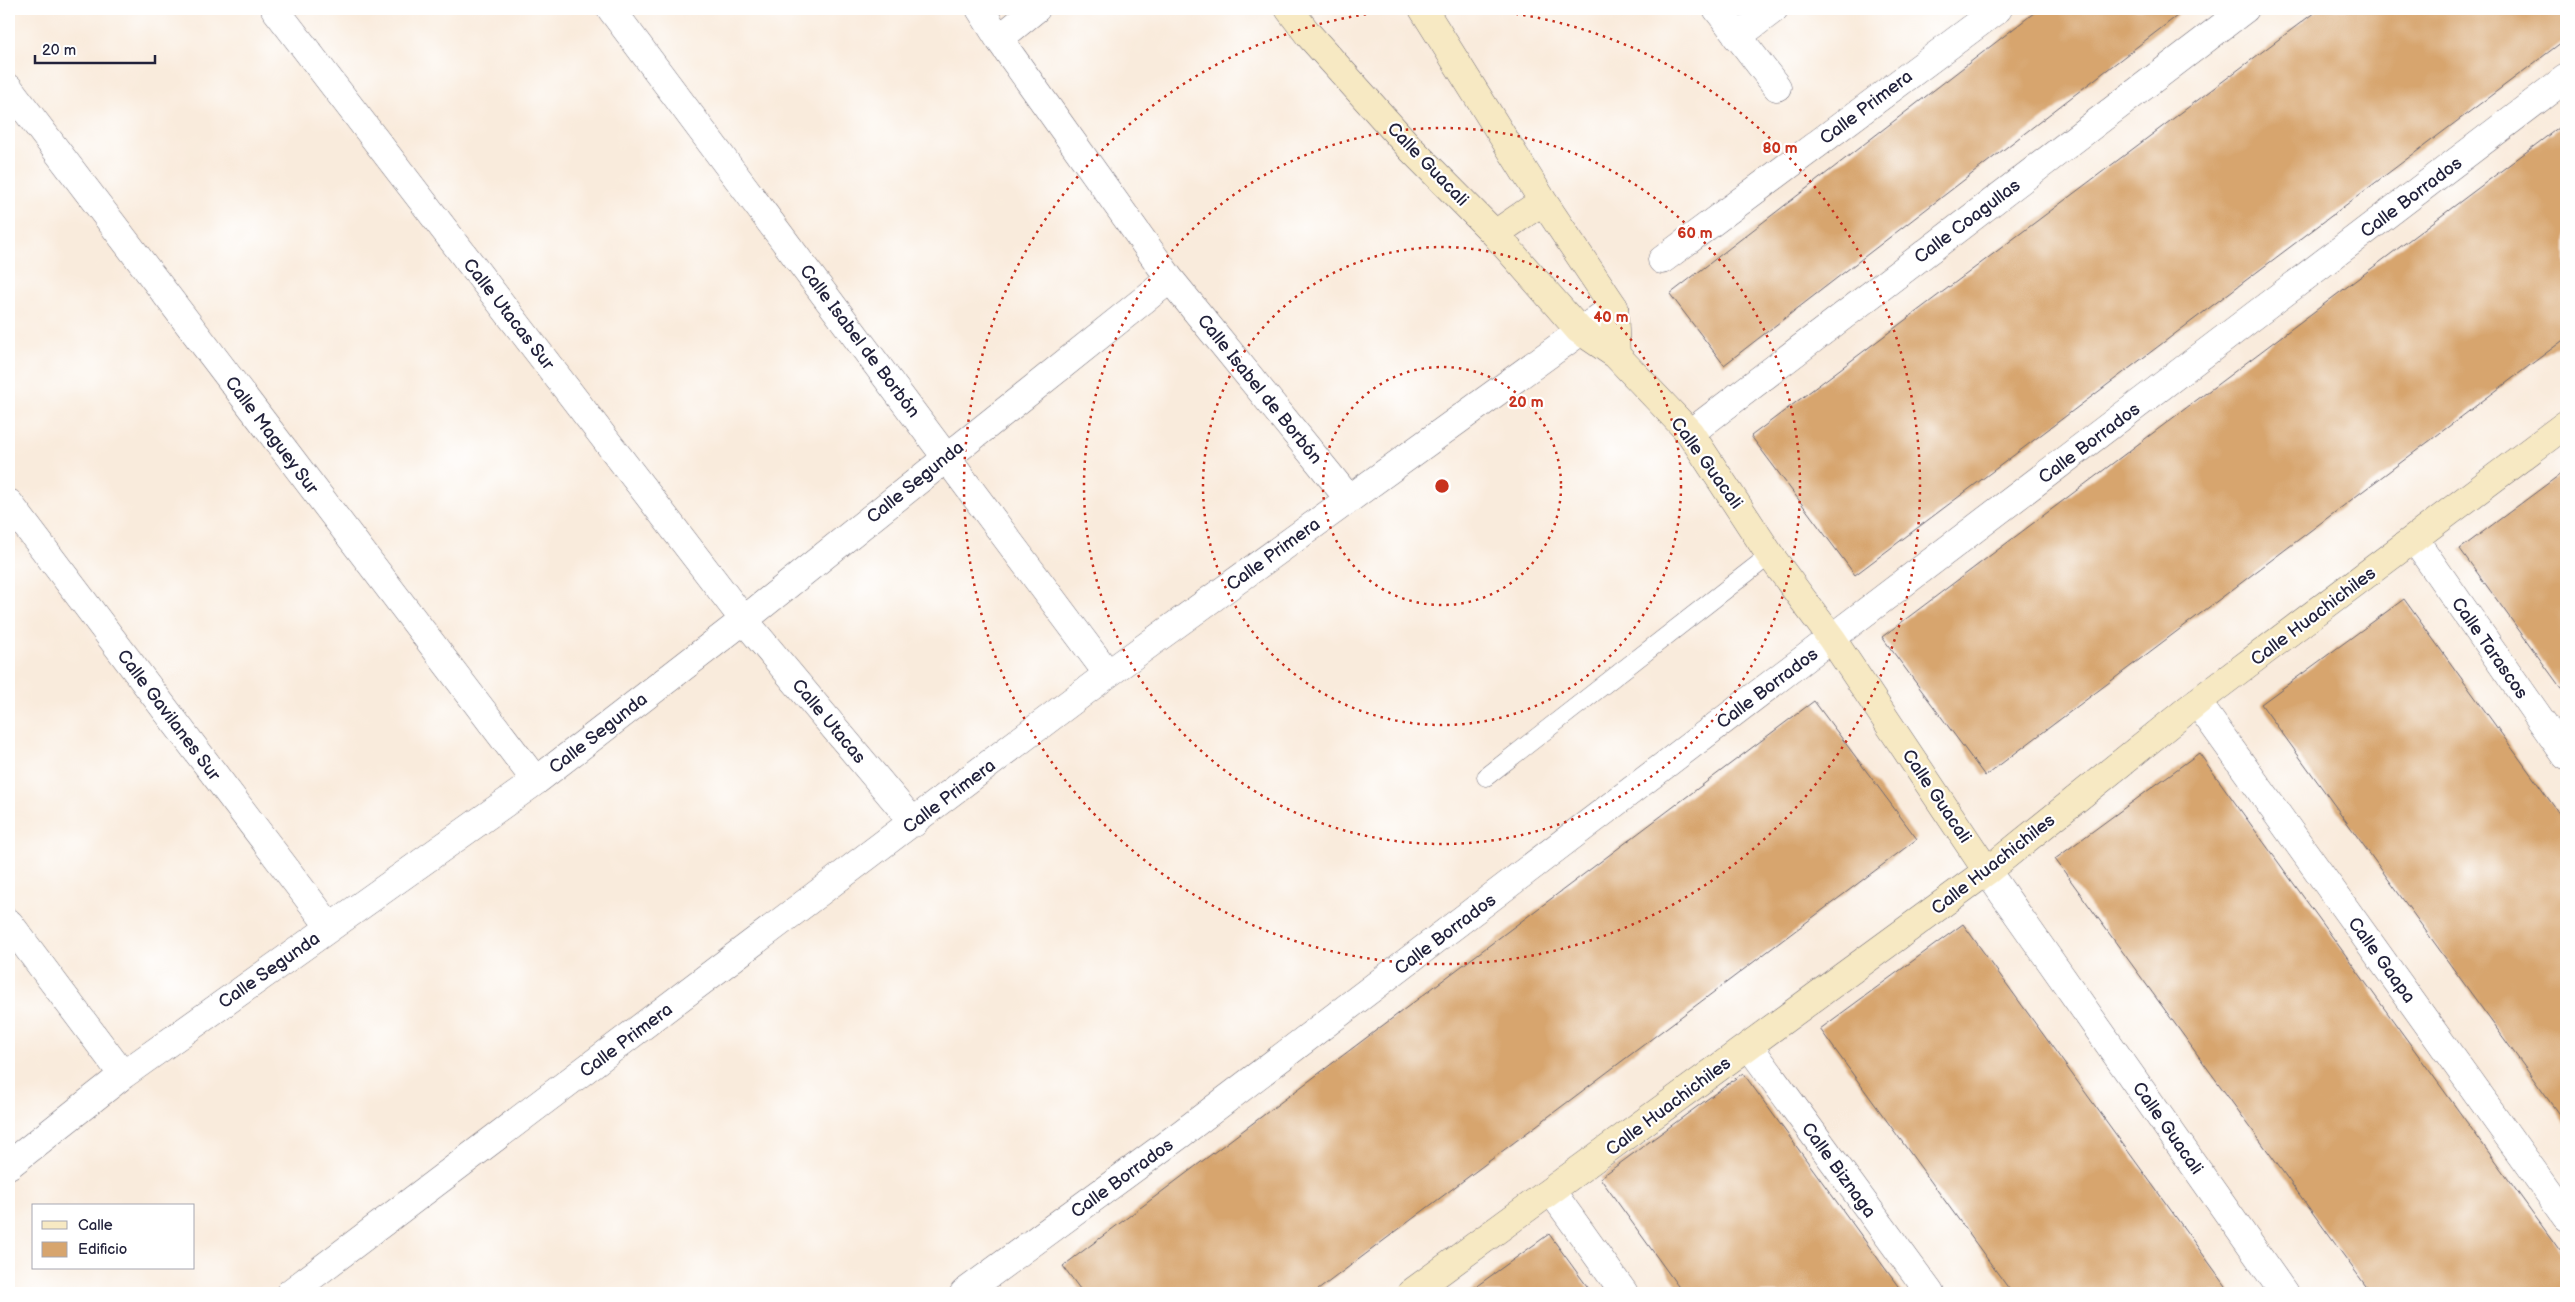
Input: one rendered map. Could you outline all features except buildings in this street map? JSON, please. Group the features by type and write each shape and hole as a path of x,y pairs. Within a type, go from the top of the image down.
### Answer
{"street":[{"name":"Calle Utacas Sur","path":"275,9 744,620"},
{"name":"Calle Isabel de Borbón","path":"611,9 947,456 1108,674"},
{"name":"Calle Isabel de Borbón","path":"980,9 999,39 1170,280 1349,498"},
{"path":"999,39 1036,9"},
{"name":"Calle Guacali","path":"1289,9 1308,34 1412,150 1495,234 1579,330 1616,355 1690,433 1770,555 1832,639 1987,871 2284,1293"},
{"path":"1423,9 1543,201 1614,307 1616,355"},
{"path":"1717,9 1777,87"},
{"path":"1737,37 1774,9"},
{"name":"Calle Primera","path":"1662,260 1998,9"},
{"name":"Calle Coagullas","path":"1690,433 2244,9"},
{"name":"Calle Borrados","path":"964,1293 994,1284 1181,1134 2566,78"},
{"name":"Calle Maguey Sur","path":"9,88 536,781"},
{"path":"1495,234 1543,201"},
{"name":"Calle Segunda","path":"9,1165 123,1075 536,781 744,620 947,456 1170,280"},
{"name":"Calle Primera","path":"290,1293 914,823 1108,674 1579,330 1614,307"},
{"name":"Calle Huachichiles","path":"1411,1293 1552,1192 1987,871 2197,702 2415,540 2566,424"},
{"name":"Calle Gavilanes Sur","path":"9,503 330,927"},
{"name":"Calle Tarascos","path":"2415,540 2566,756"},
{"name":"Calle Utacas","path":"744,620 914,823"},
{"name":"Calle Gaapa","path":"2197,702 2566,1217"},
{"path":"9,923 123,1075"},
{"name":"Calle Biznaga","path":"1749,1046 1930,1293"},
{"path":"1552,1192 1624,1293"}],"lane":[{"path":"1486,777 1770,555"}]}
